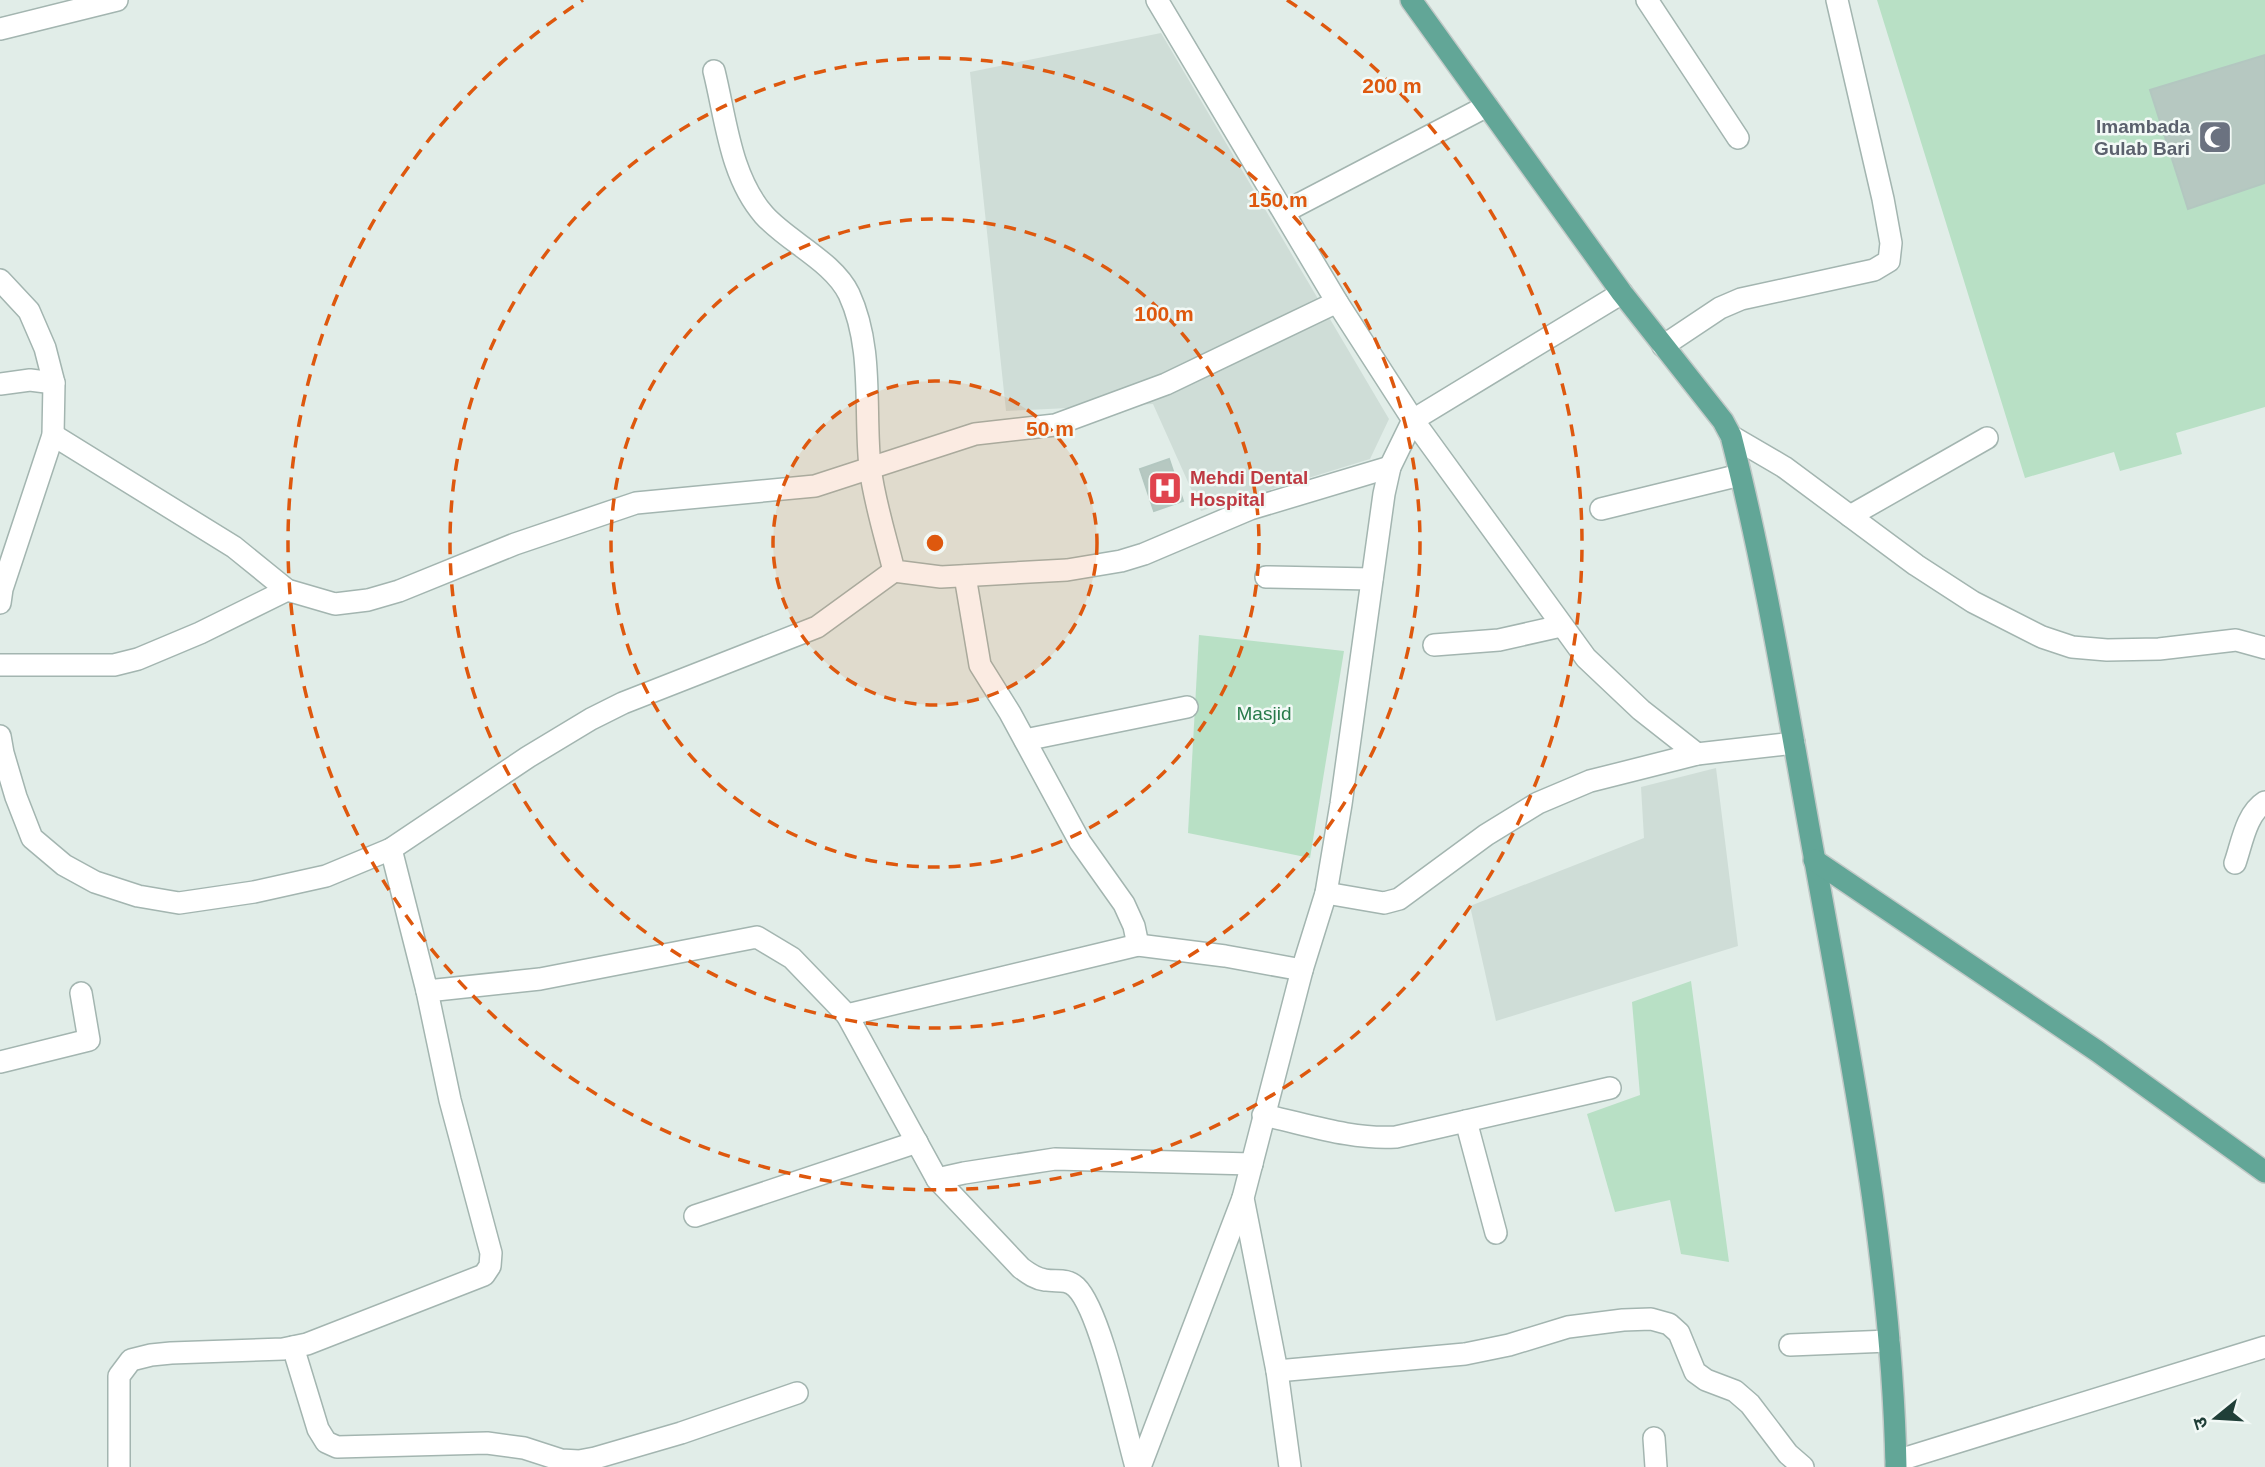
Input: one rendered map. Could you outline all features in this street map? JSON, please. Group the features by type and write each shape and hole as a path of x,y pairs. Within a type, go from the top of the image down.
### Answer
{"main road":[{"path":"1411,0 1622,293 1723,421 1731,436 1794,743 1843,1009 1874,1202 1889,1341 1896,1464"},
{"path":"1814,860 2097,1051 2265,1172"}],"street":[{"path":"0,29 117,0"},
{"path":"1157,0 1337,302 1413,420 1586,658 1610,683 1697,754"},
{"path":"1647,0 1738,138"},
{"path":"1663,346 1720,308 1741,299 1874,270 1889,261 1891,243 1883,199 1837,0"},
{"path":"714,71 737,168 745,186 765,216 841,282 854,306 866,358 870,469 894,571"},
{"path":"1284,212 1488,106"},
{"path":"0,280 29,311 45,348 54,383 52,435 2,589 0,603"},
{"path":"1138,1467 1242,1198 1302,970 1326,893 1390,467 1413,420 1622,293"},
{"path":"52,435 234,547 287,590 335,604 368,600 399,591 515,544 636,503 815,486 975,434 1055,425 1166,384 1337,302"},
{"path":"0,384 30,380 54,383"},
{"path":"1731,436 1784,467 1916,565 1973,602 2042,637 2072,647 2107,650 2159,649 2236,640 2265,648"},
{"path":"1850,516 1987,438"},
{"path":"0,736 13,786 32,838 64,865 95,882 138,896 179,903 254,892 326,876 391,849 528,757 591,719 623,703 817,626 894,571 941,577 965,576 1067,570 1121,561 1144,554 1250,509 1390,467"},
{"path":"1601,509 1740,475"},
{"path":"965,576 980,666 1025,740 1080,842 1124,904 1138,944"},
{"path":"1266,577 1372,579"},
{"path":"0,665 114,665 138,659 200,633 287,590"},
{"path":"1434,645 1499,640 1561,625"},
{"path":"1025,740 1188,707"},
{"path":"1326,893 1384,903 1399,899 1486,835 1538,803 1590,781 1697,754 1794,743"},
{"path":"2235,863 2251,816 2265,802"},
{"path":"119,1467 119,1376 131,1360 171,1353 283,1349 307,1344 484,1275 490,1266 491,1253 450,1100 427,990 391,849"},
{"path":"427,990 540,979 757,937 792,958 847,1015 937,1179 1021,1268 1033,1277 1063,1280 1074,1286 1082,1295 1089,1306 1102,1342 1138,1467"},
{"path":"847,1015 1138,944 1302,970"},
{"path":"0,1062 89,1040 81,993"},
{"path":"1263,1115 1353,1135 1396,1137 1610,1088"},
{"path":"1466,1121 1496,1233"},
{"path":"695,1216 917,1142"},
{"path":"937,1179 1055,1160 1252,1164"},
{"path":"1242,1198 1277,1371 1290,1467"},
{"path":"1277,1371 1465,1354 1499,1348 1568,1326 1651,1319 1669,1324 1679,1333 1695,1373 1735,1391 1750,1404 1788,1454 1803,1467"},
{"path":"1790,1345 1889,1341"},
{"path":"293,1347 318,1429 326,1441 337,1447 487,1443 524,1448 561,1460 579,1461 681,1433 797,1393"},
{"path":"1896,1464 2265,1347"},
{"path":"1654,1438 1656,1467"}],"shaded area":[{"path":"1161,33 1389,419 1370,459 1201,511 1153,404 1006,411 970,72"},
{"path":"1716,768 1738,946 1496,1021 1470,906 1644,838 1641,787"}],"green space":[{"path":"1877,0 2265,0 2265,407 2176,433 2182,454 2120,471 2114,452 2025,478"},
{"name":"Masjid","path":"1199,635 1344,651 1310,858 1188,833"},
{"path":"1691,981 1729,1262 1681,1254 1670,1200 1615,1212 1587,1114 1640,1095 1632,1002"}],"building":[{"name":"Imambada Gulab Bari","path":"2265,55 2265,183 2188,209 2150,90"},
{"path":"1169,459 1183,501 1154,511 1140,469"}],"place":[{"name":"Imambada Gulab Bari","path":"2215,137"},
{"name":"Mehdi Dental Hospital","path":"1165,488"}]}
